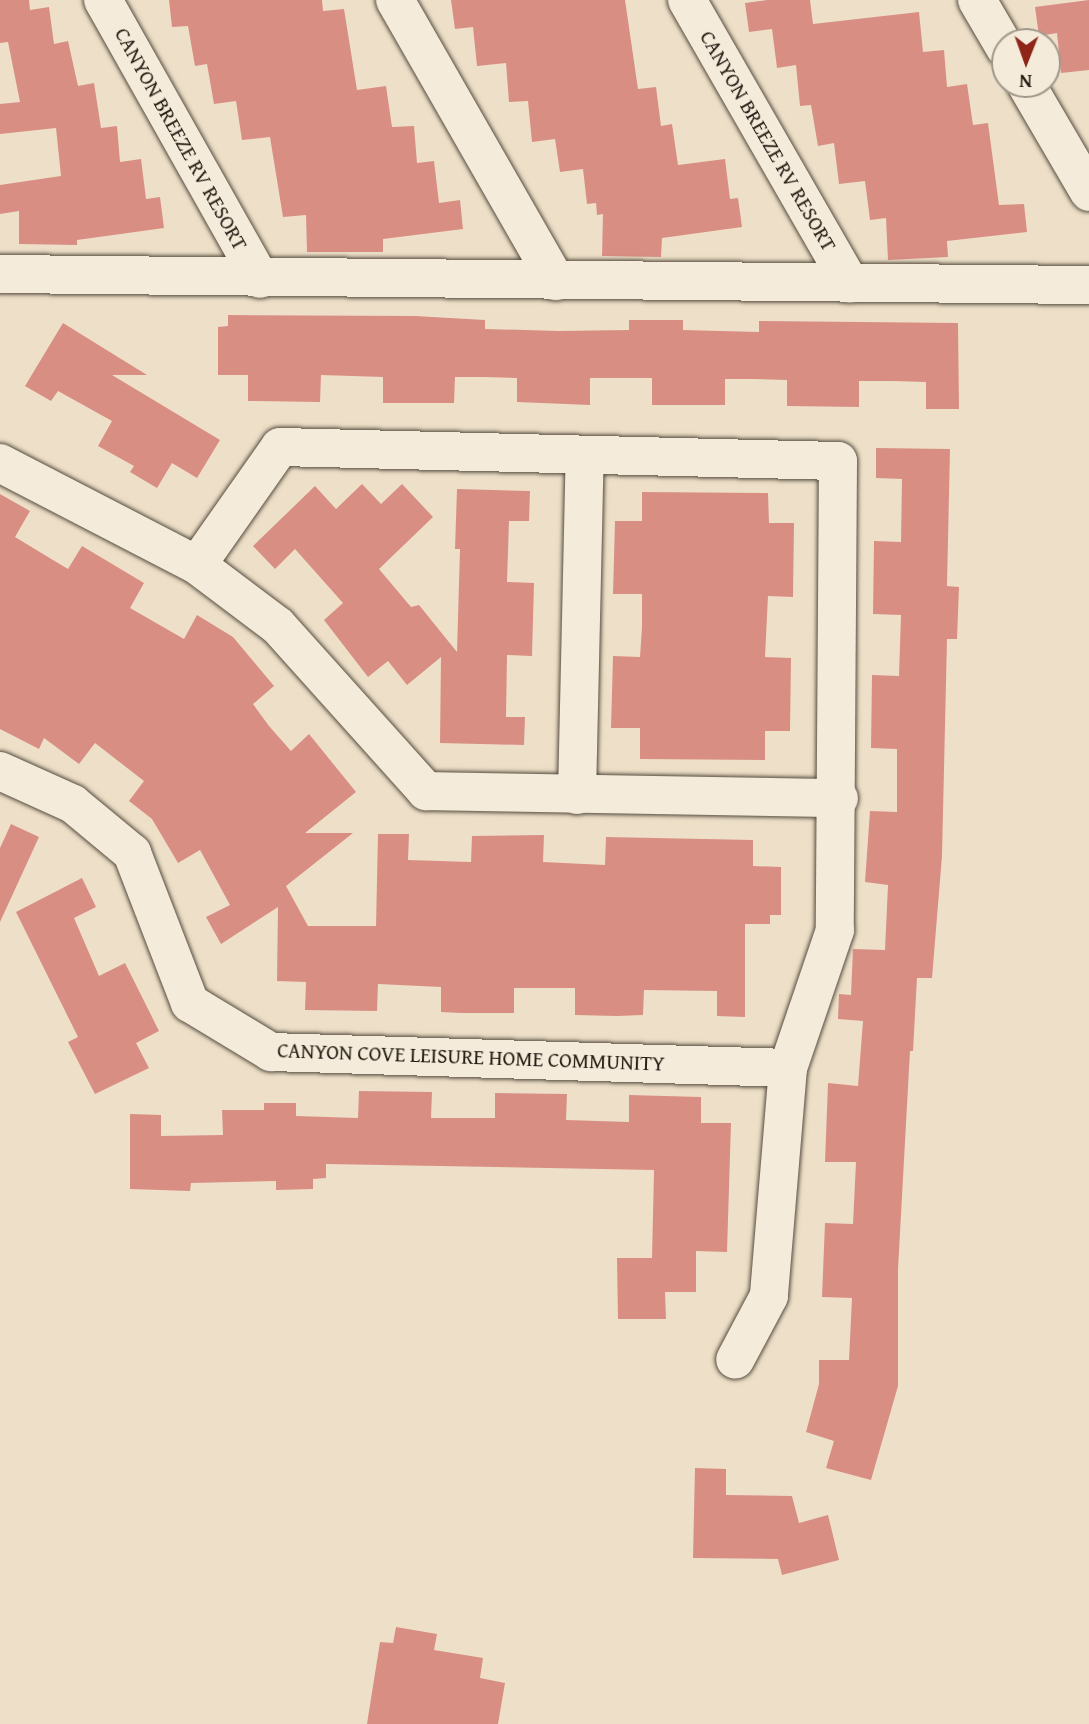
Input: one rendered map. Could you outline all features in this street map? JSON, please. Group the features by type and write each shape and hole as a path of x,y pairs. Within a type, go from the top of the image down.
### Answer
{"street":[{"name":"CANYON BREEZE RV RESORT","path":"103,0 260,279"},
{"path":"395,0 556,281"},
{"name":"CANYON BREEZE RV RESORT","path":"687,0 850,283"},
{"path":"977,0 993,28"},
{"path":"1034,98 1089,192"},
{"name":"CANYON BREEZE RV RESORT","path":"0,274 260,279 1089,285"},
{"path":"197,565 280,447 838,461 839,798 835,930 788,1068 769,1296 735,1360"},
{"path":"577,795 585,455"},
{"path":"0,463 197,565 278,626 426,791 839,798"},
{"name":"CANYON COVE LEISURE HOME COMMUNITY","path":"0,771 73,804 132,853 190,1003 271,1052 788,1068"}],"building":[{"path":"0,0 29,0 30,10 49,7 54,44 68,41 78,86 94,83 101,128 117,126 120,162 141,159 146,199 160,197 164,228 77,240 77,245 19,244 19,211 0,214 0,185 61,176 56,128 0,134 0,104 20,102 8,42 0,43"},
{"path":"169,0 322,0 323,11 344,9 357,90 386,86 392,127 414,126 417,163 434,161 439,203 460,200 463,229 383,239 383,252 307,252 306,215 283,217 270,137 242,140 236,101 214,104 207,64 195,66 188,26 172,27"},
{"path":"451,0 625,0 638,89 656,87 661,126 672,124 678,165 725,159 730,199 738,198 742,227 662,238 661,257 602,256 603,214 597,215 596,203 587,204 583,169 560,172 555,139 532,142 528,101 509,102 506,63 477,66 473,27 455,29"},
{"path":"810,0 813,24 919,12 923,52 944,50 947,87 967,84 973,125 988,123 999,205 1024,204 1027,232 947,241 948,257 888,260 886,218 870,220 865,181 839,184 834,143 818,146 811,105 800,106 796,65 777,68 772,29 749,32 745,3"},
{"path":"1089,0 1089,70 1061,73 1061,28 1038,28 1035,7"},
{"path":"228,315 415,316 485,320 485,329 559,331 629,330 629,320 683,320 683,330 759,332 759,321 958,323 959,409 926,409 926,382 893,381 859,381 859,407 787,406 787,380 755,379 725,379 725,405 652,405 652,378 590,378 590,405 517,402 517,378 484,377 455,377 454,403 383,403 383,377 321,375 320,402 248,401 248,375 218,375 218,327 228,326"},
{"path":"63,323 147,375 112,375 220,440 197,478 172,463 157,488 130,472 134,466 98,446 112,421 58,391 51,401 25,386"},
{"path":"876,448 950,449 947,586 959,587 957,639 947,639 942,856 932,978 917,978 913,1051 910,1051 898,1269 898,1386 871,1480 826,1468 834,1441 806,1432 819,1384 819,1360 849,1360 852,1298 822,1297 825,1223 853,1224 856,1162 825,1162 828,1083 858,1086 863,1021 838,1019 839,994 851,995 853,949 885,950 888,885 865,882 870,811 897,812 897,749 871,748 872,675 899,676 901,615 873,614 874,541 901,542 902,479 876,478"},
{"path":"362,484 381,504 402,484 433,517 379,569 411,607 419,605 457,652 460,549 455,549 457,489 530,491 529,521 509,521 507,582 534,583 532,656 507,655 506,717 525,717 524,745 440,743 441,657 407,685 388,661 368,677 324,620 343,603 295,549 275,569 253,546 315,486 336,509"},
{"path":"642,492 768,493 769,523 794,523 793,597 768,596 765,657 791,658 790,731 765,731 765,760 640,759 640,728 611,728 613,656 640,657 642,627 642,594 613,594 615,521 642,521"},
{"path":"0,494 30,511 15,537 68,569 82,546 144,583 130,608 184,639 197,615 233,637 274,686 253,704 269,726 291,751 309,734 356,792 305,833 353,833 286,886 308,926 376,926 378,834 409,834 408,860 471,862 472,836 544,835 543,862 605,865 606,837 753,840 753,866 781,867 781,915 770,915 770,924 745,924 745,1017 717,1016 717,991 644,990 643,1015 617,1016 575,1015 575,988 514,988 514,1013 461,1013 441,1012 441,987 378,984 377,1011 305,1010 306,982 277,981 278,907 221,944 206,917 230,905 200,850 178,863 152,819 129,801 144,781 95,743 79,764 44,738 39,749 0,729"},
{"path":"11,824 39,837 0,922 0,848"},
{"path":"82,878 96,907 74,918 99,976 125,963 159,1031 136,1043 149,1068 95,1094 68,1042 78,1037 16,912"},
{"path":"359,1091 432,1092 431,1118 495,1118 495,1093 567,1094 566,1120 629,1122 629,1095 701,1097 701,1123 731,1123 727,1252 696,1251 696,1292 665,1292 666,1319 618,1319 617,1258 652,1258 654,1170 326,1164 326,1178 313,1179 313,1189 276,1190 276,1181 191,1183 190,1191 130,1189 130,1114 161,1115 161,1136 223,1135 222,1110 264,1110 264,1103 296,1103 296,1116 358,1118"},
{"path":"695,1468 726,1469 726,1495 792,1496 799,1523 828,1515 839,1560 782,1575 778,1559 693,1558"},
{"path":"396,1627 437,1634 434,1650 483,1658 480,1678 505,1683 498,1724 367,1724 380,1642 393,1643"}]}
